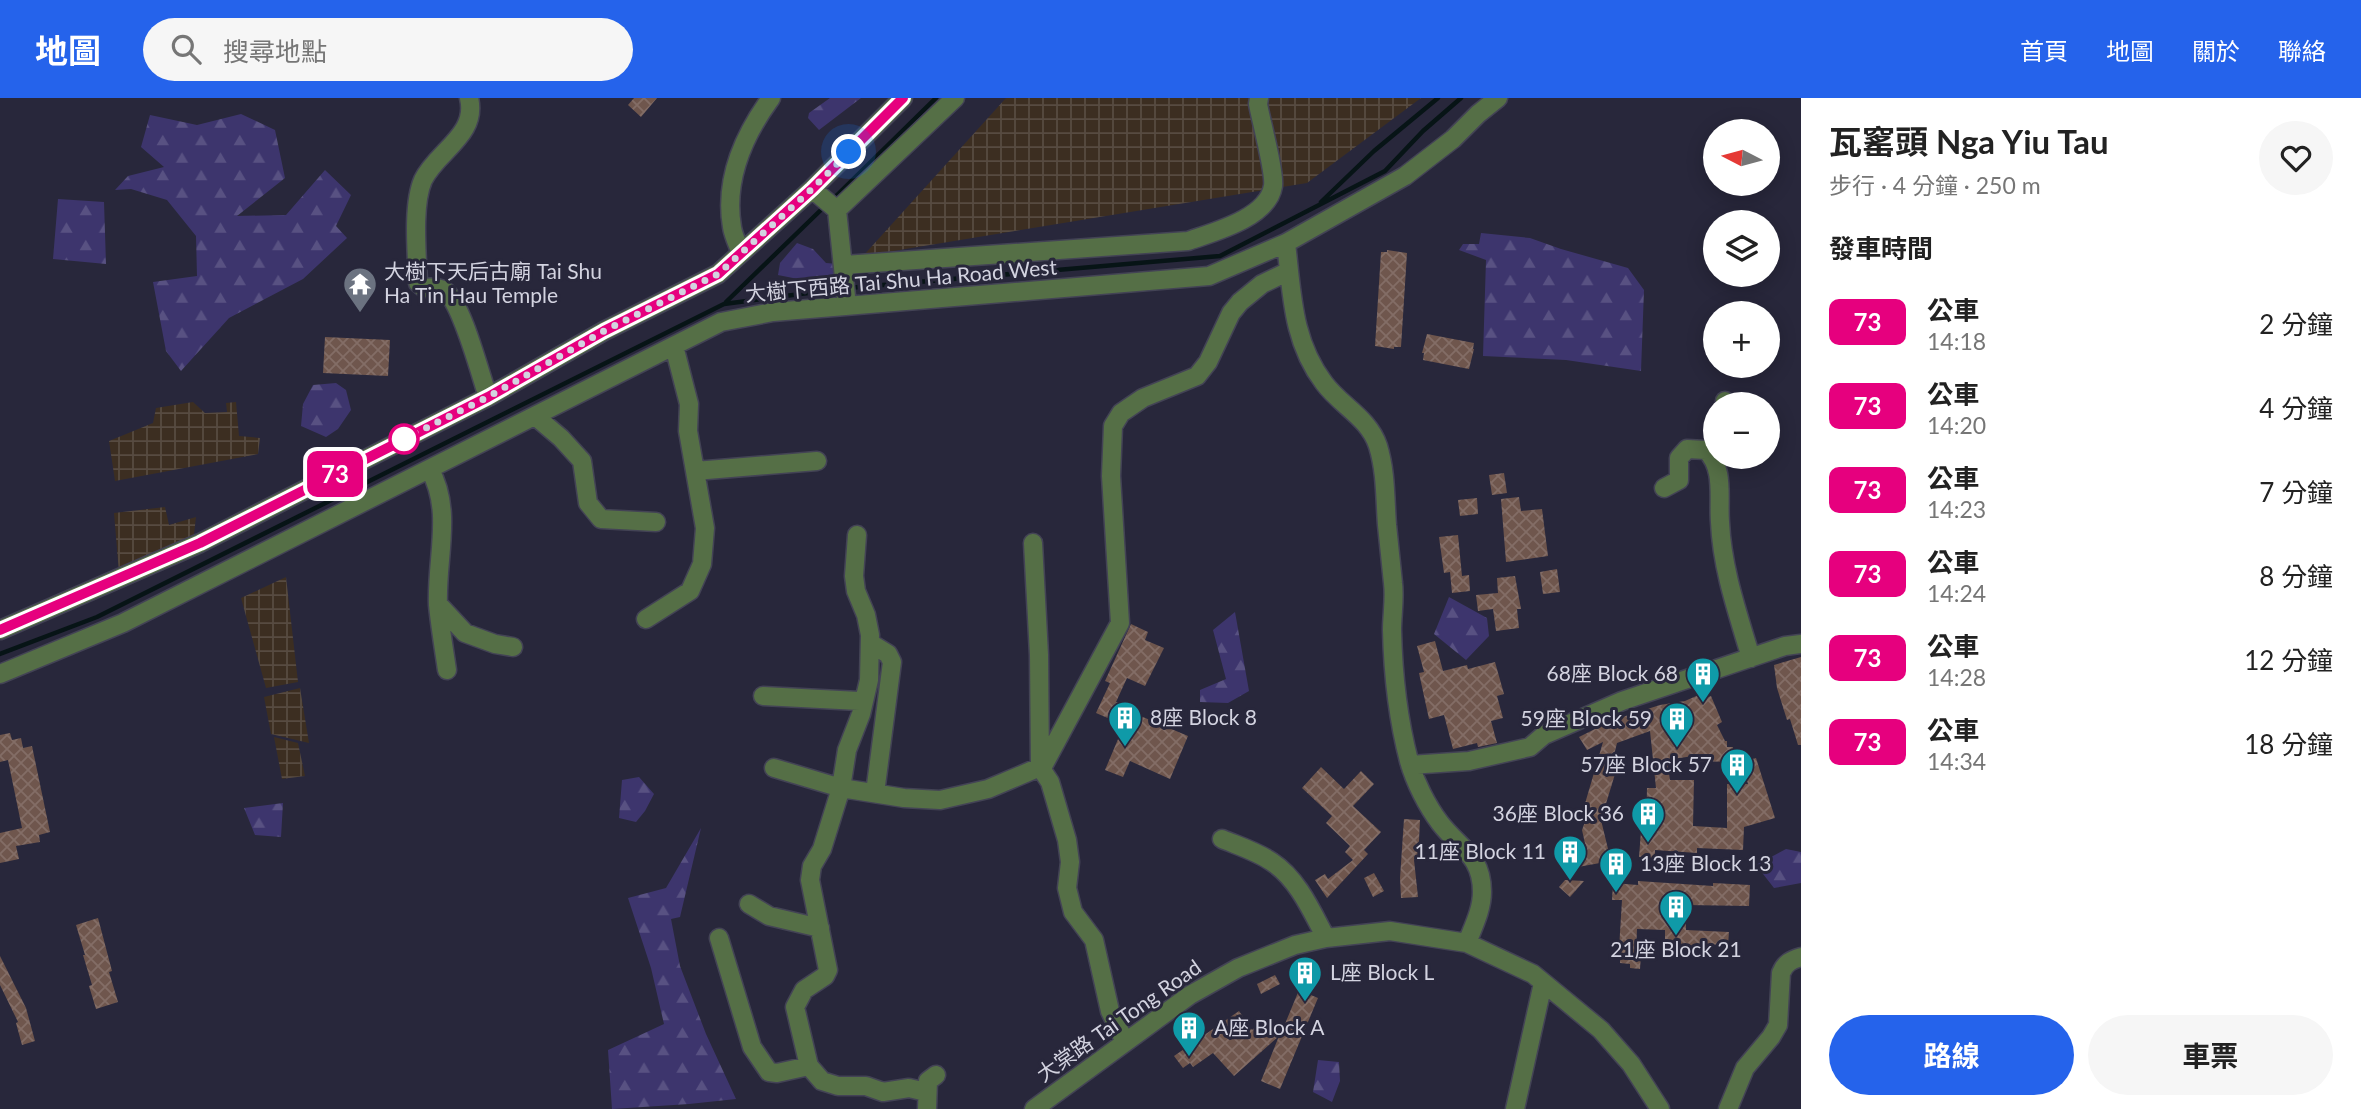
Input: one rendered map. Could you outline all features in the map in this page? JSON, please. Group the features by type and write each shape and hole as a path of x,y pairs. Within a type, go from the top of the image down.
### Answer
{"street":[{"path":"469,98 469,117 463,133 437,160 423,181 416,229 418,283 424,288 436,287 447,292 460,313 488,397"},
{"path":"741,253 732,228 731,186 736,159 771,98"},
{"path":"0,630 200,543 488,397 604,331 718,274 814,191 903,98"},
{"path":"834,209 955,98"},
{"path":"844,265 1188,241 1241,222 1262,206 1273,186 1259,98"},
{"name":"大樹下西路 Tai Shu Ha Road West","path":"0,674 123,623 721,322 773,312 1209,276 1286,243 1405,176 1453,139 1498,98"},
{"path":"814,191 834,209 844,265 847,306"},
{"path":"1286,243 1300,343 1310,364 1326,386 1367,424 1377,443 1383,466 1393,584 1395,676 1402,734 1410,765 1441,824 1467,849 1480,870 1480,911 1467,943"},
{"path":"774,768 841,788 940,800 988,789 1041,768 1120,623 1111,476 1113,426 1121,413 1143,398 1198,376 1208,362 1231,313 1240,302 1262,284 1289,271"},
{"path":"646,619 690,591 702,564 705,528 688,430 689,404 674,346"},
{"path":"535,416 582,461 588,503 601,519 656,522"},
{"path":"1664,488 1679,480 1679,458 1688,449 1703,450"},
{"path":"695,471 817,461"},
{"path":"1717,469 1723,555 1751,658"},
{"path":"430,470 441,494 438,604 447,670"},
{"path":"857,535 854,576 856,592 869,624 869,680 863,706 846,750 841,788 822,849 812,866 810,880 828,970 804,990 795,1007 809,1066 822,1081 838,1086 866,1086 883,1092 909,1088 927,1101"},
{"path":"1033,543 1041,768 1050,782 1067,840 1070,862 1067,888 1073,912 1094,940 1111,1011 1125,1042"},
{"path":"438,604 465,633 495,644 513,647"},
{"path":"870,643 888,654 892,662 875,793"},
{"path":"1410,765 1469,761 1530,747 1544,735 1622,701 1785,646 1801,644"},
{"path":"762,696 859,701 863,706"},
{"path":"1222,839 1261,855 1286,873 1304,897 1326,938"},
{"path":"749,904 769,916 820,928"},
{"name":"大棠路 Tai Tong Road","path":"1034,1109 1190,995 1238,968 1295,945 1326,938 1390,931 1467,943 1533,974 1601,1030 1631,1064 1660,1109"},
{"path":"719,938 752,1047 760,1061 769,1072 777,1073 809,1066"},
{"path":"1728,1109 1745,1068 1779,1025 1781,973 1784,966 1801,957"},
{"path":"1521,1105 1543,983"},
{"path":"927,1101 928,1081 936,1075"}],"shaded area":[{"path":"1006,98 1421,98 1307,183 863,256"},
{"path":"193,402 205,413 227,412 226,403 236,402 239,436 260,438 258,454 115,481 109,441 153,423 156,408"},
{"path":"165,507 169,525 196,517 193,543 119,573 114,513"},
{"path":"286,577 298,682 266,688 241,598"},
{"path":"300,688 309,743 271,734 264,697"},
{"path":"274,737 298,743 305,776 282,779"}],"green space":[{"path":"830,98 861,98 819,130 808,118 809,113"},
{"path":"241,114 275,130 285,178 237,216 286,215 325,170 351,195 336,226 347,238 303,279 229,318 181,371 166,351 153,282 197,276 196,236 167,200 131,189 115,190 128,176 164,167 141,147 150,115 197,125"},
{"path":"58,199 104,202 106,264 53,259"},
{"path":"1481,233 1530,238 1628,268 1644,290 1641,371 1566,360 1483,356 1486,260 1459,250 1463,244 1479,244"},
{"path":"797,243 813,249 826,263 838,264 839,279 813,282 778,275 780,263"},
{"path":"336,383 346,390 351,410 338,429 326,437 301,426 303,404 313,385"},
{"path":"1449,597 1487,618 1489,636 1466,660 1434,634"},
{"path":"1235,612 1249,691 1228,703 1200,702 1200,690 1226,679 1213,630"},
{"path":"639,777 654,794 636,822 619,818 622,780"},
{"path":"283,803 281,837 255,835 244,808"},
{"path":"701,828 680,917 671,919 680,966 706,1034 736,1099 612,1109 608,1050 664,1024 651,968 628,898 666,888"},
{"path":"1786,849 1801,852 1801,883 1774,888 1756,865"},
{"path":"1318,1060 1339,1062 1340,1081 1332,1102 1313,1092"}],"building":[{"path":"634,98 657,98 641,117 628,105"},
{"path":"1387,250 1407,253 1401,347 1394,349 1375,346 1381,252"},
{"path":"1427,334 1474,343 1469,369 1423,360"},
{"name":"大樹下天后古廟 Tai Shu Ha Tin Hau Temple","path":"325,337 390,340 388,376 323,373"},
{"path":"1504,473 1507,493 1492,495 1489,475"},
{"path":"1519,497 1521,511 1542,509 1548,556 1506,562 1501,499"},
{"path":"1477,498 1478,514 1460,516 1458,500"},
{"path":"1458,535 1462,576 1469,575 1470,591 1452,593 1450,572 1444,573 1439,537"},
{"path":"1557,569 1560,592 1543,594 1540,572"},
{"path":"1515,576 1521,609 1517,609 1519,628 1496,631 1493,609 1478,611 1476,595 1498,593 1497,578"},
{"path":"1131,624 1148,632 1145,640 1164,648 1145,686 1127,678 1116,702 1121,704 1119,707 1188,736 1170,779 1130,761 1123,777 1105,770 1124,725 1096,713 1110,683 1105,681"},
{"path":"1435,641 1443,671 1467,665 1468,669 1495,662 1504,694 1497,696 1503,718 1491,721 1497,743 1478,747 1477,743 1453,749 1444,715 1429,719 1419,673 1424,672 1417,646"},
{"path":"1801,657 1801,745 1798,745 1777,688 1774,665"},
{"path":"1703,693 1705,698 1711,696 1722,722 1717,725 1727,741 1727,747 1733,747 1732,762 1693,761 1693,756 1667,760 1670,780 1694,780 1693,826 1727,828 1727,784 1748,784 1741,762 1756,758 1775,818 1744,827 1743,850 1697,848 1697,853 1655,850 1655,858 1639,857 1641,831 1646,831 1647,788 1656,788 1650,731 1617,743 1613,759 1619,761 1601,820 1609,853 1600,863 1567,869 1586,848 1582,830 1586,819 1584,807 1603,742 1587,750 1579,737 1613,720 1660,705 1685,701"},
{"path":"10,733 12,740 21,738 23,748 32,746 50,832 39,835 40,842 16,846 19,859 0,863 0,833 22,828 8,760 0,762 0,735"},
{"path":"1321,767 1344,789 1361,771 1374,784 1353,806 1381,832 1364,850 1368,854 1327,898 1315,880 1325,874 1328,879 1353,860 1345,852 1350,846 1326,823 1332,816 1302,788"},
{"path":"1404,819 1420,820 1418,861 1414,860 1418,897 1401,898"},
{"path":"1374,873 1384,891 1373,897 1364,878"},
{"path":"1565,880 1584,881 1570,897 1559,887"},
{"path":"1638,881 1713,886 1713,883 1750,885 1749,906 1686,905 1686,930 1729,932 1728,945 1698,944 1698,949 1665,948 1665,930 1637,929 1636,955 1641,955 1640,969 1630,968 1630,964 1620,963 1622,900 1612,900 1613,883 1638,885"},
{"path":"98,918 118,1002 96,1009 76,925"},
{"path":"0,956 26,1008 35,1041 22,1045 16,1023 18,1022 0,985"},
{"path":"1275,975 1280,984 1261,994 1257,984"},
{"path":"1299,990 1318,998 1280,1089 1261,1081 1279,1036 1234,1076 1213,1053 1193,1067 1190,1063 1183,1068 1174,1056 1239,1011 1252,1030 1264,1019 1280,1036"}],"waterway":[{"path":"832,200 936,98"},
{"path":"1321,202 1374,151 1438,98"},
{"path":"848,288 1220,256 1385,171 1423,131 1461,98"},
{"path":"726,302 825,206"},
{"path":"0,654 97,617 724,304 839,289"}],"bus line":[{"name":"73","path":"0,630 200,543 488,397 604,331 718,274 812,189 903,98"}],"place":[{"name":"大樹下天后古廟 Tai Shu Ha Tin Hau Temple","path":"360,314"},
{"name":"68座 Block 68","path":"1703,704"},
{"name":"8座 Block 8","path":"1125,748"},
{"name":"59座 Block 59","path":"1677,749"},
{"name":"57座 Block 57","path":"1737,795"},
{"name":"36座 Block 36","path":"1648,844"},
{"name":"11座 Block 11","path":"1570,882"},
{"name":"13座 Block 13","path":"1616,894"},
{"name":"21座 Block 21","path":"1676,937"},
{"name":"L座 Block L","path":"1305,1003"},
{"name":"A座 Block A","path":"1189,1058"}],"route":[{"path":"404,439 488,397 604,331 718,274 849,152"}]}
